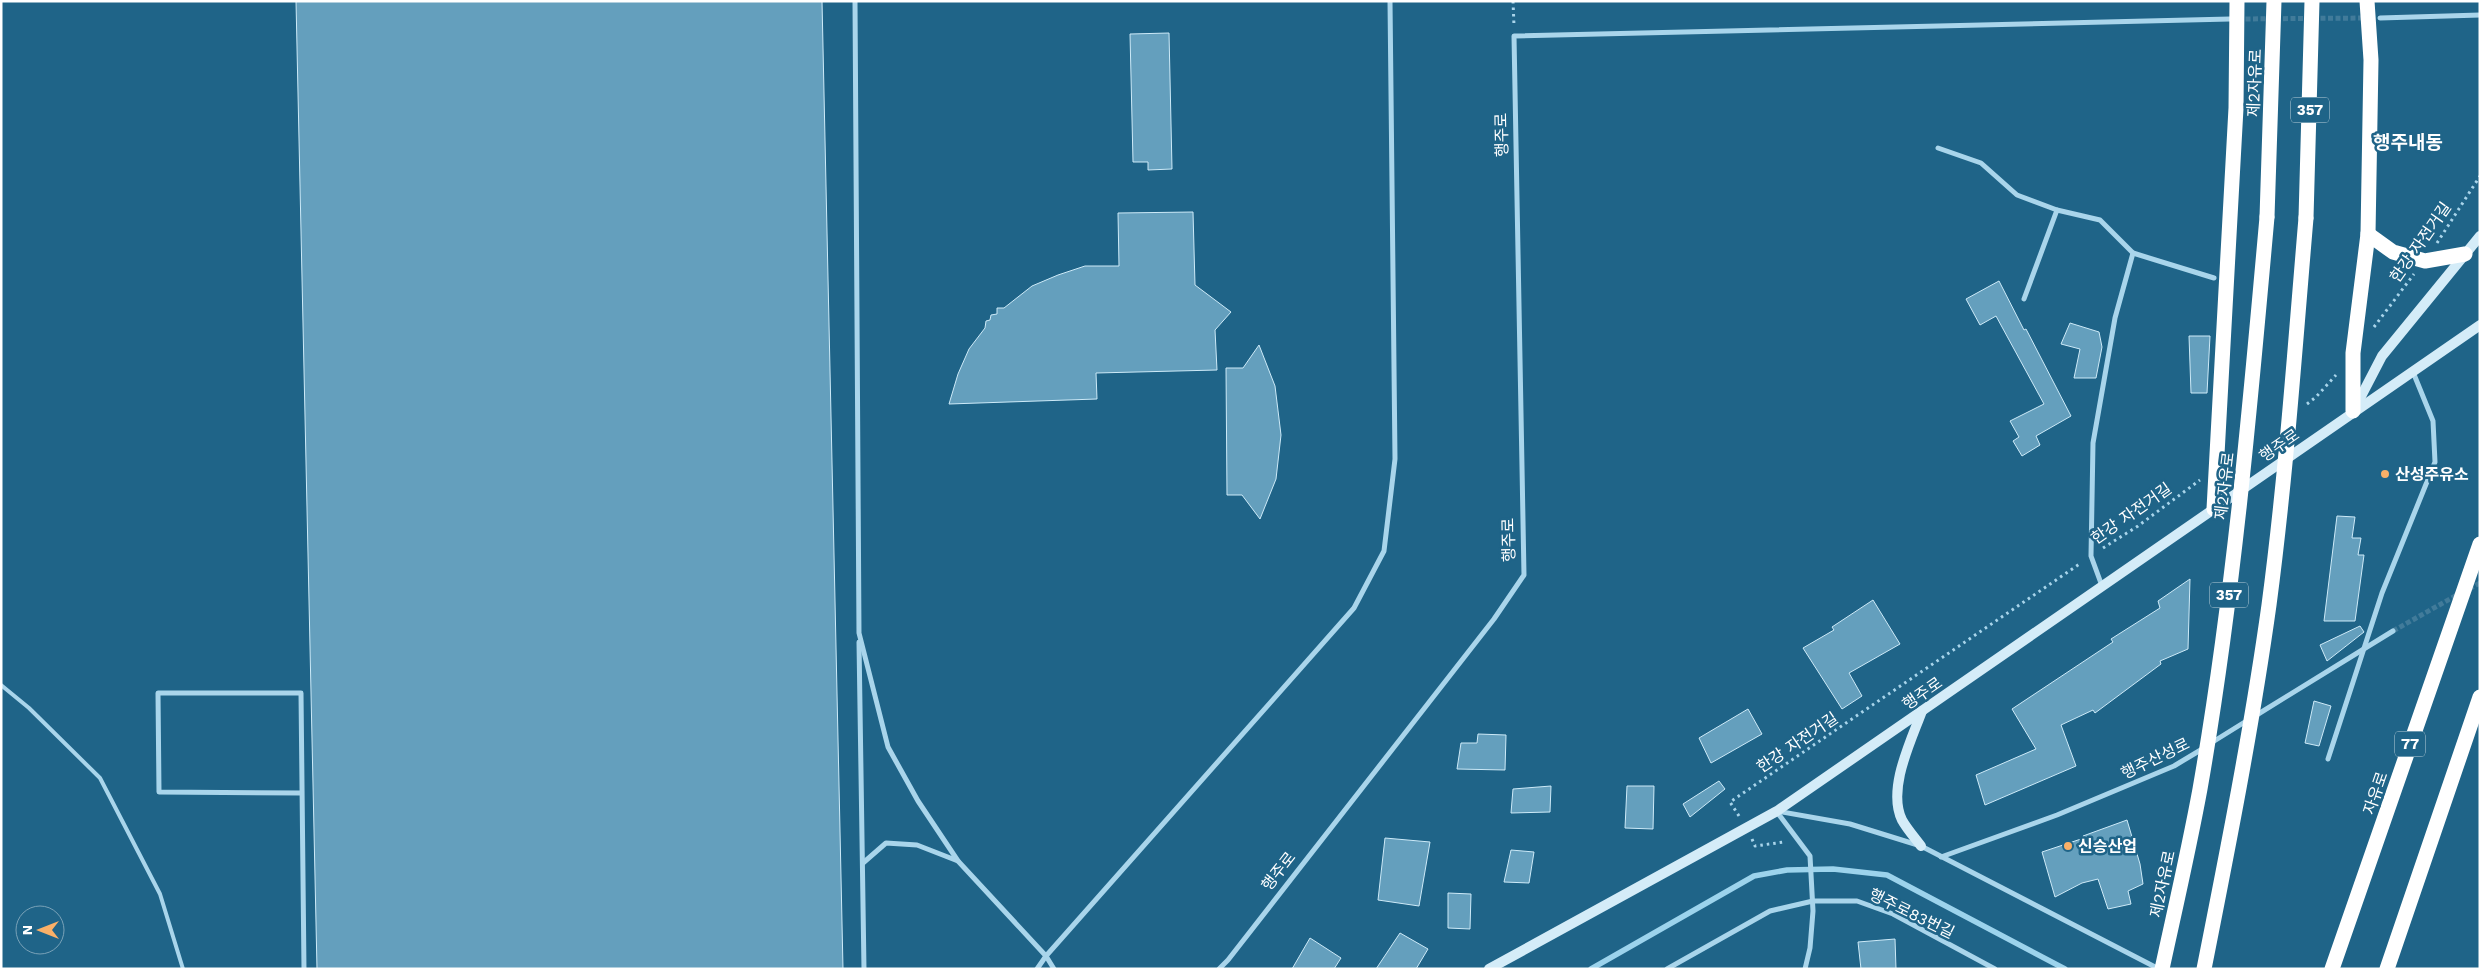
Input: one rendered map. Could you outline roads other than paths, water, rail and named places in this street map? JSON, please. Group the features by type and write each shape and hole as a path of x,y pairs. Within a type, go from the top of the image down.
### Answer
{"highway":[{"path":"2214,509 2236,108 2237,1"},
{"name":"제2자유로","path":"2160,969 2199,790 2228,605 2248,430 2267,217 2274,1"},
{"name":"357","path":"2204,969 2238,797 2269,605 2288,429 2306,218 2312,1"},
{"path":"2353,411 2353,353 2368,234 2371,60 2367,1"},
{"path":"2368,234 2393,252 2425,260 2465,254"},
{"name":"자유로","path":"2332,969 2480,544"},
{"path":"2388,965 2480,697"}],"main road":[{"name":"행주로","path":"2353,411 2382,356 2480,236"},
{"name":"행주로","path":"1489,969 1777,811 2480,325"},
{"path":"1921,846 1902,820 1898,802 1902,764 1922,711"}],"street":[{"path":"855,1 859,633 864,969"},
{"path":"1037,969 1046,956 1354,608 1384,551 1395,459 1390,1"},
{"path":"2380,18 2480,15"},
{"name":"행주로","path":"1219,969 1482,634 1524,575 1514,36 2230,19"},
{"path":"1938,148 1981,163 2017,195 2057,210 2100,220 2133,253 2214,278"},
{"path":"2024,299 2035,264 2057,210"},
{"path":"2102,587 2091,556 2093,443 2115,318 2133,253"},
{"path":"2328,759 2382,593 2435,462 2433,421 2413,372"},
{"name":"행주산성로","path":"1942,857 2057,815 2174,766 2393,631"},
{"path":"859,633 888,747 918,802 958,861 1046,956 1054,969"},
{"path":"301,793 159,792 158,693 301,692 304,969"},
{"path":"1777,811 1850,824 1921,846 2160,969"},
{"path":"1777,811 1809,854 1813,902 1810,948 1805,969"},
{"path":"863,863 886,843 917,845 958,861"},
{"name":"행주로83번길","path":"1666,969 1770,911 1813,902 1857,901 1893,914 1995,969"}],"lane":[{"path":"1,685 29,708 100,778 160,894 182,969"}],"waterway":[{"path":"1591,969 1754,876 1787,870 1833,869 1887,875 2065,969"}],"tunnel":[{"path":"2238,19 2367,18"},
{"path":"2469,589 2480,583"},
{"path":"2393,631 2457,595"}],"place":[{"name":"산성주유소","path":"2385,474"},
{"name":"신승산업","path":"2068,846"}],"district":[{"name":"행주내동","path":"2408,142"}]}
